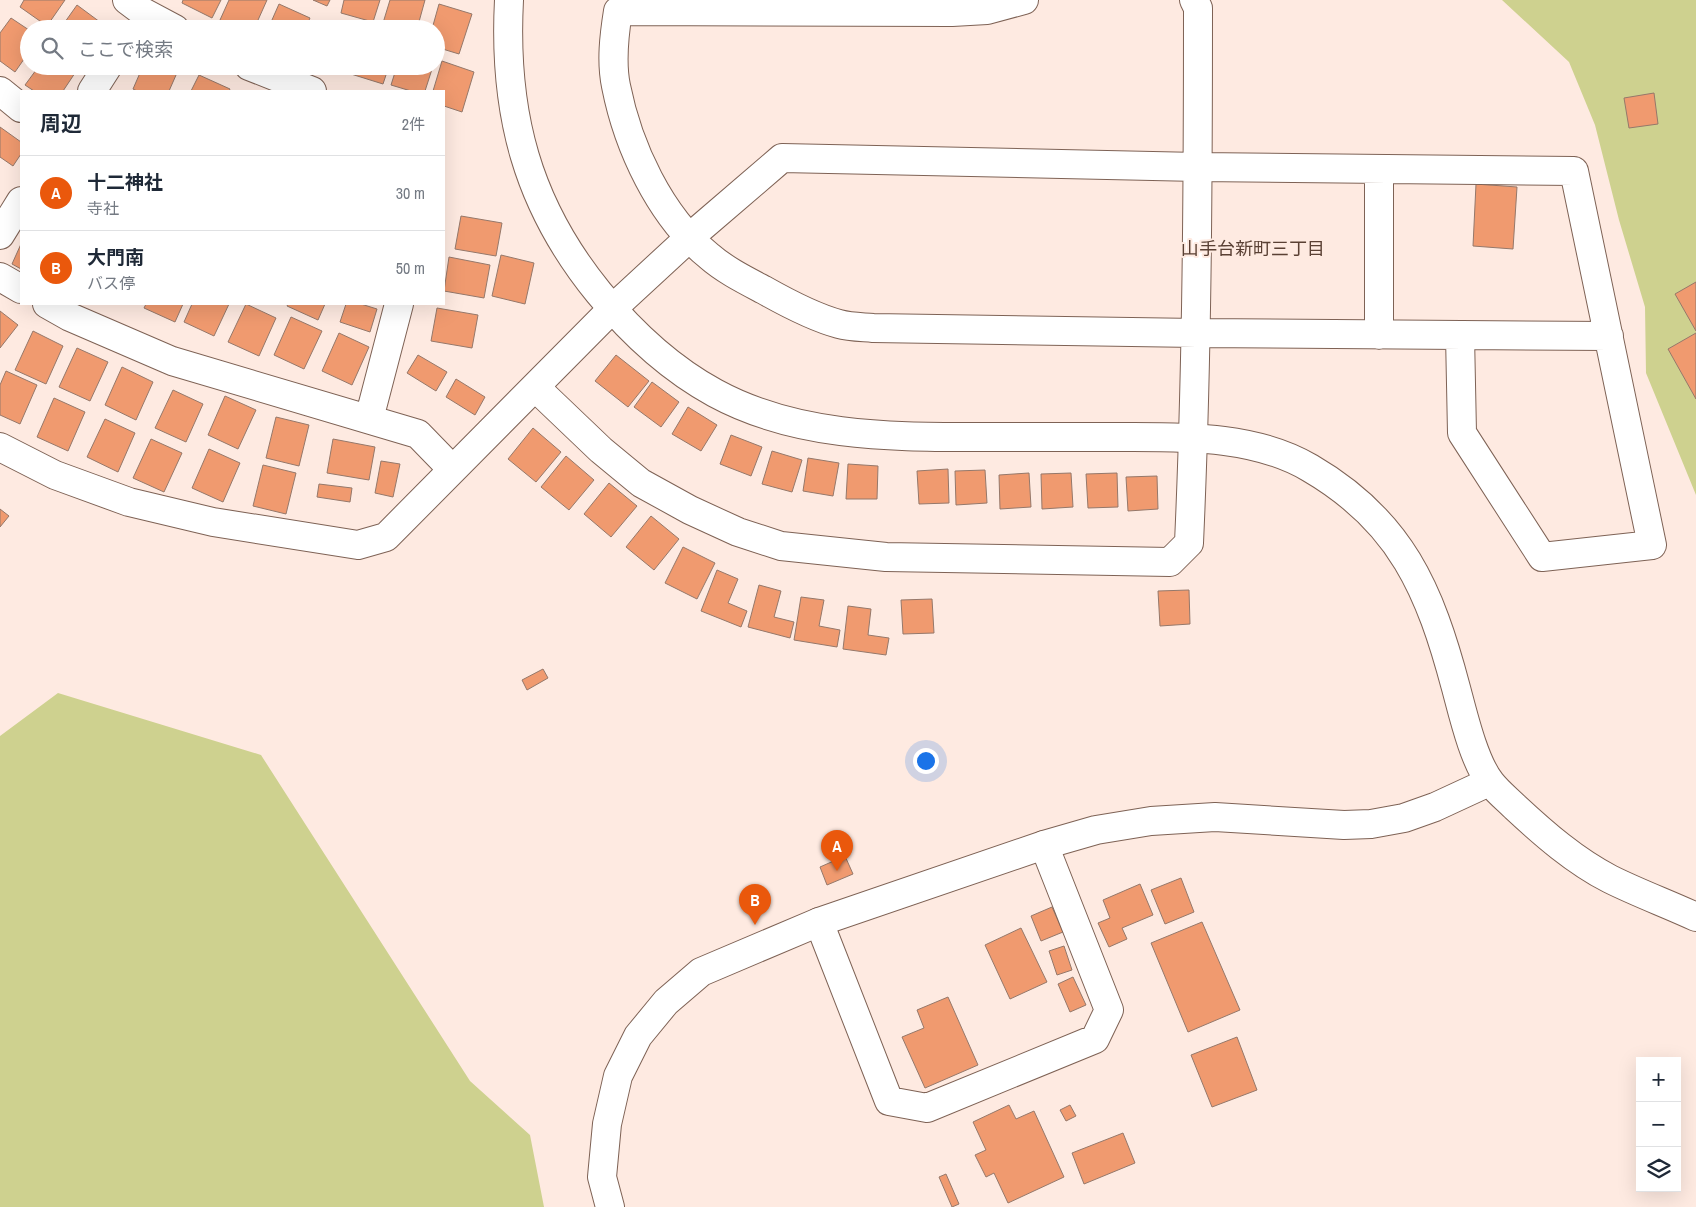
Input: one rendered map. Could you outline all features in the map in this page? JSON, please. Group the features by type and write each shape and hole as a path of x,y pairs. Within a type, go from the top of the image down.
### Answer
{"street":[{"path":"509,0 507,47 512,110 527,163 548,217 576,265 612,309 662,357 716,393 771,416 828,430 891,436 1194,437 1262,449 1307,466 1372,515 1400,547 1422,585 1441,632 1468,734 1489,782 1546,837 1607,878 1696,917"},
{"path":"1024,0 987,10 952,12 618,11 613,44 615,85 639,159 670,213 690,237 709,256 776,298 840,324 873,328 1197,334 1608,336"},
{"path":"535,386 601,450 641,483 690,510 738,532 781,546 886,557 1170,562 1189,543 1194,437 1198,167 1198,8 1194,0"},
{"path":"138,10 157,20"},
{"path":"93,90 102,75"},
{"path":"271,75 309,90"},
{"path":"0,91 20,107"},
{"path":"0,447 54,475 129,502 213,522 358,545 386,537 612,309 690,237 782,158 1198,167 1574,171 1652,544 1542,557 1462,433 1460,335"},
{"path":"1379,169 1379,335"},
{"path":"0,235 20,203"},
{"path":"0,276 20,288"},
{"path":"49,305 70,317 172,361 418,434 452,469"},
{"path":"369,419 399,305"},
{"path":"610,1207 602,1176 607,1124 618,1076 638,1036 666,1002 701,972 819,922 1044,845 1096,830 1178,819 1214,817 1344,825 1371,824 1404,818 1427,810 1489,782"},
{"path":"819,922 889,1101 927,1108 1095,1038 1110,1010 1044,845"}],"green space":[{"path":"1502,0 1696,0 1696,495 1646,373 1645,307 1619,220 1595,125 1569,62"},
{"path":"58,693 261,755 470,1081 530,1135 544,1207 0,1207 0,736"}],"building":[{"path":"24,0 65,0 51,20 38,20 20,7"},
{"path":"183,0 221,0 212,18 182,3"},
{"path":"229,0 267,0 258,20 220,20"},
{"path":"313,0 330,0 327,6"},
{"path":"344,0 380,0 374,20 366,20 341,13"},
{"path":"390,0 425,0 419,20 384,20"},
{"path":"279,4 310,18 309,20 272,20"},
{"path":"439,4 472,14 459,54 445,50 445,20 435,20"},
{"path":"77,5 97,20 66,20"},
{"path":"11,18 20,24 20,65 15,72 0,61 0,33"},
{"path":"445,62 474,72 462,112 445,106 445,90 433,90 438,75 445,75"},
{"path":"32,75 74,75 64,90 32,90 25,85"},
{"path":"139,75 176,75 169,90 133,89"},
{"path":"199,75 230,89 230,90 192,90"},
{"path":"354,75 386,75 383,84"},
{"path":"394,75 430,75 425,90 408,90 391,85"},
{"path":"1654,93 1658,124 1629,128 1624,98"},
{"path":"0,127 20,141 20,156 13,166 0,157"},
{"path":"1476,184 1517,187 1513,249 1473,246"},
{"path":"461,216 502,223 496,256 455,249"},
{"path":"20,246 20,268 12,264"},
{"path":"501,255 534,263 525,304 492,296"},
{"path":"449,257 490,265 484,298 445,291"},
{"path":"1696,282 1696,331 1675,294"},
{"path":"146,305 183,305 175,322 144,308"},
{"path":"192,305 229,305 214,336 184,322"},
{"path":"246,305 276,318 259,356 228,342"},
{"path":"288,305 325,305 318,320"},
{"path":"346,305 364,305 377,309 370,332 340,322"},
{"path":"437,308 478,315 472,348 431,341"},
{"path":"0,311 18,325 0,348"},
{"path":"291,317 322,331 304,369 274,355"},
{"path":"33,331 63,346 46,384 15,370"},
{"path":"339,333 369,347 352,385 322,371"},
{"path":"1696,333 1696,399 1668,349"},
{"path":"77,348 108,362 90,401 59,387"},
{"path":"418,355 447,372 436,391 407,373"},
{"path":"616,355 649,381 628,407 595,381"},
{"path":"122,367 153,382 136,420 105,405"},
{"path":"6,371 37,385 20,424 0,415 0,385"},
{"path":"456,379 485,397 475,415 446,397"},
{"path":"652,382 679,402 661,427 634,407"},
{"path":"173,390 203,404 186,442 155,428"},
{"path":"225,396 256,410 238,449 208,435"},
{"path":"54,398 85,412 68,451 37,437"},
{"path":"688,407 717,425 701,451 672,434"},
{"path":"276,417 309,425 299,466 266,458"},
{"path":"105,419 135,433 118,472 87,457"},
{"path":"533,428 561,452 536,482 508,459"},
{"path":"731,435 762,447 751,476 720,464"},
{"path":"151,439 182,453 164,492 133,478"},
{"path":"333,439 375,447 369,480 327,473"},
{"path":"209,449 240,463 223,502 192,488"},
{"path":"772,451 802,460 792,492 762,484"},
{"path":"566,456 594,480 569,510 541,487"},
{"path":"808,458 839,463 833,496 803,491"},
{"path":"381,461 400,464 393,497 375,493"},
{"path":"848,464 878,466 877,499 846,499"},
{"path":"263,465 296,473 286,514 253,506"},
{"path":"948,469 949,503 919,504 917,471"},
{"path":"985,470 987,503 956,505 955,471"},
{"path":"1029,473 1031,507 1000,509 999,475"},
{"path":"1071,473 1073,507 1042,509 1041,474"},
{"path":"1117,473 1118,507 1088,508 1086,474"},
{"path":"1157,476 1158,509 1128,511 1126,477"},
{"path":"609,483 637,506 611,537 584,514"},
{"path":"319,484 352,488 350,502 317,497"},
{"path":"0,509 9,516 0,527"},
{"path":"651,516 679,539 654,570 626,547"},
{"path":"683,547 715,563 697,599 665,583"},
{"path":"717,570 738,579 728,603 747,611 741,627 701,611"},
{"path":"759,585 781,591 774,617 794,622 790,638 748,627"},
{"path":"1189,590 1190,624 1160,626 1158,591"},
{"path":"801,597 824,600 819,626 840,630 837,647 794,640"},
{"path":"932,599 934,633 903,634 901,600"},
{"path":"848,606 871,609 868,635 889,638 886,655 843,649"},
{"path":"543,669 548,678 527,690 522,680"},
{"path":"845,856 853,874 827,885 820,867"},
{"path":"1181,878 1194,912 1165,924 1151,890"},
{"path":"1140,884 1153,915 1122,928 1127,939 1109,947 1098,923 1110,918 1103,900"},
{"path":"1052,907 1063,932 1041,941 1031,916"},
{"path":"1202,922 1240,1010 1188,1032 1151,943"},
{"path":"1021,928 1047,982 1010,999 985,945"},
{"path":"1064,946 1072,970 1057,975 1049,951"},
{"path":"1073,977 1086,1005 1070,1012 1058,984"},
{"path":"948,997 978,1065 925,1088 902,1037 924,1028 917,1010"},
{"path":"1237,1037 1257,1090 1212,1107 1191,1055"},
{"path":"1009,1105 1016,1119 1034,1111 1064,1177 1008,1203 994,1173 986,1177 975,1155 986,1150 973,1122"},
{"path":"1070,1105 1076,1116 1066,1121 1060,1110"},
{"path":"1123,1133 1135,1163 1084,1184 1072,1153"},
{"path":"946,1174 959,1204 952,1207 939,1177"}],"place":[{"name":"十二神社","path":"837,871"},
{"name":"大門南","path":"755,925"}],"district":[{"name":"山手台新町三丁目","path":"1253,249"}]}
